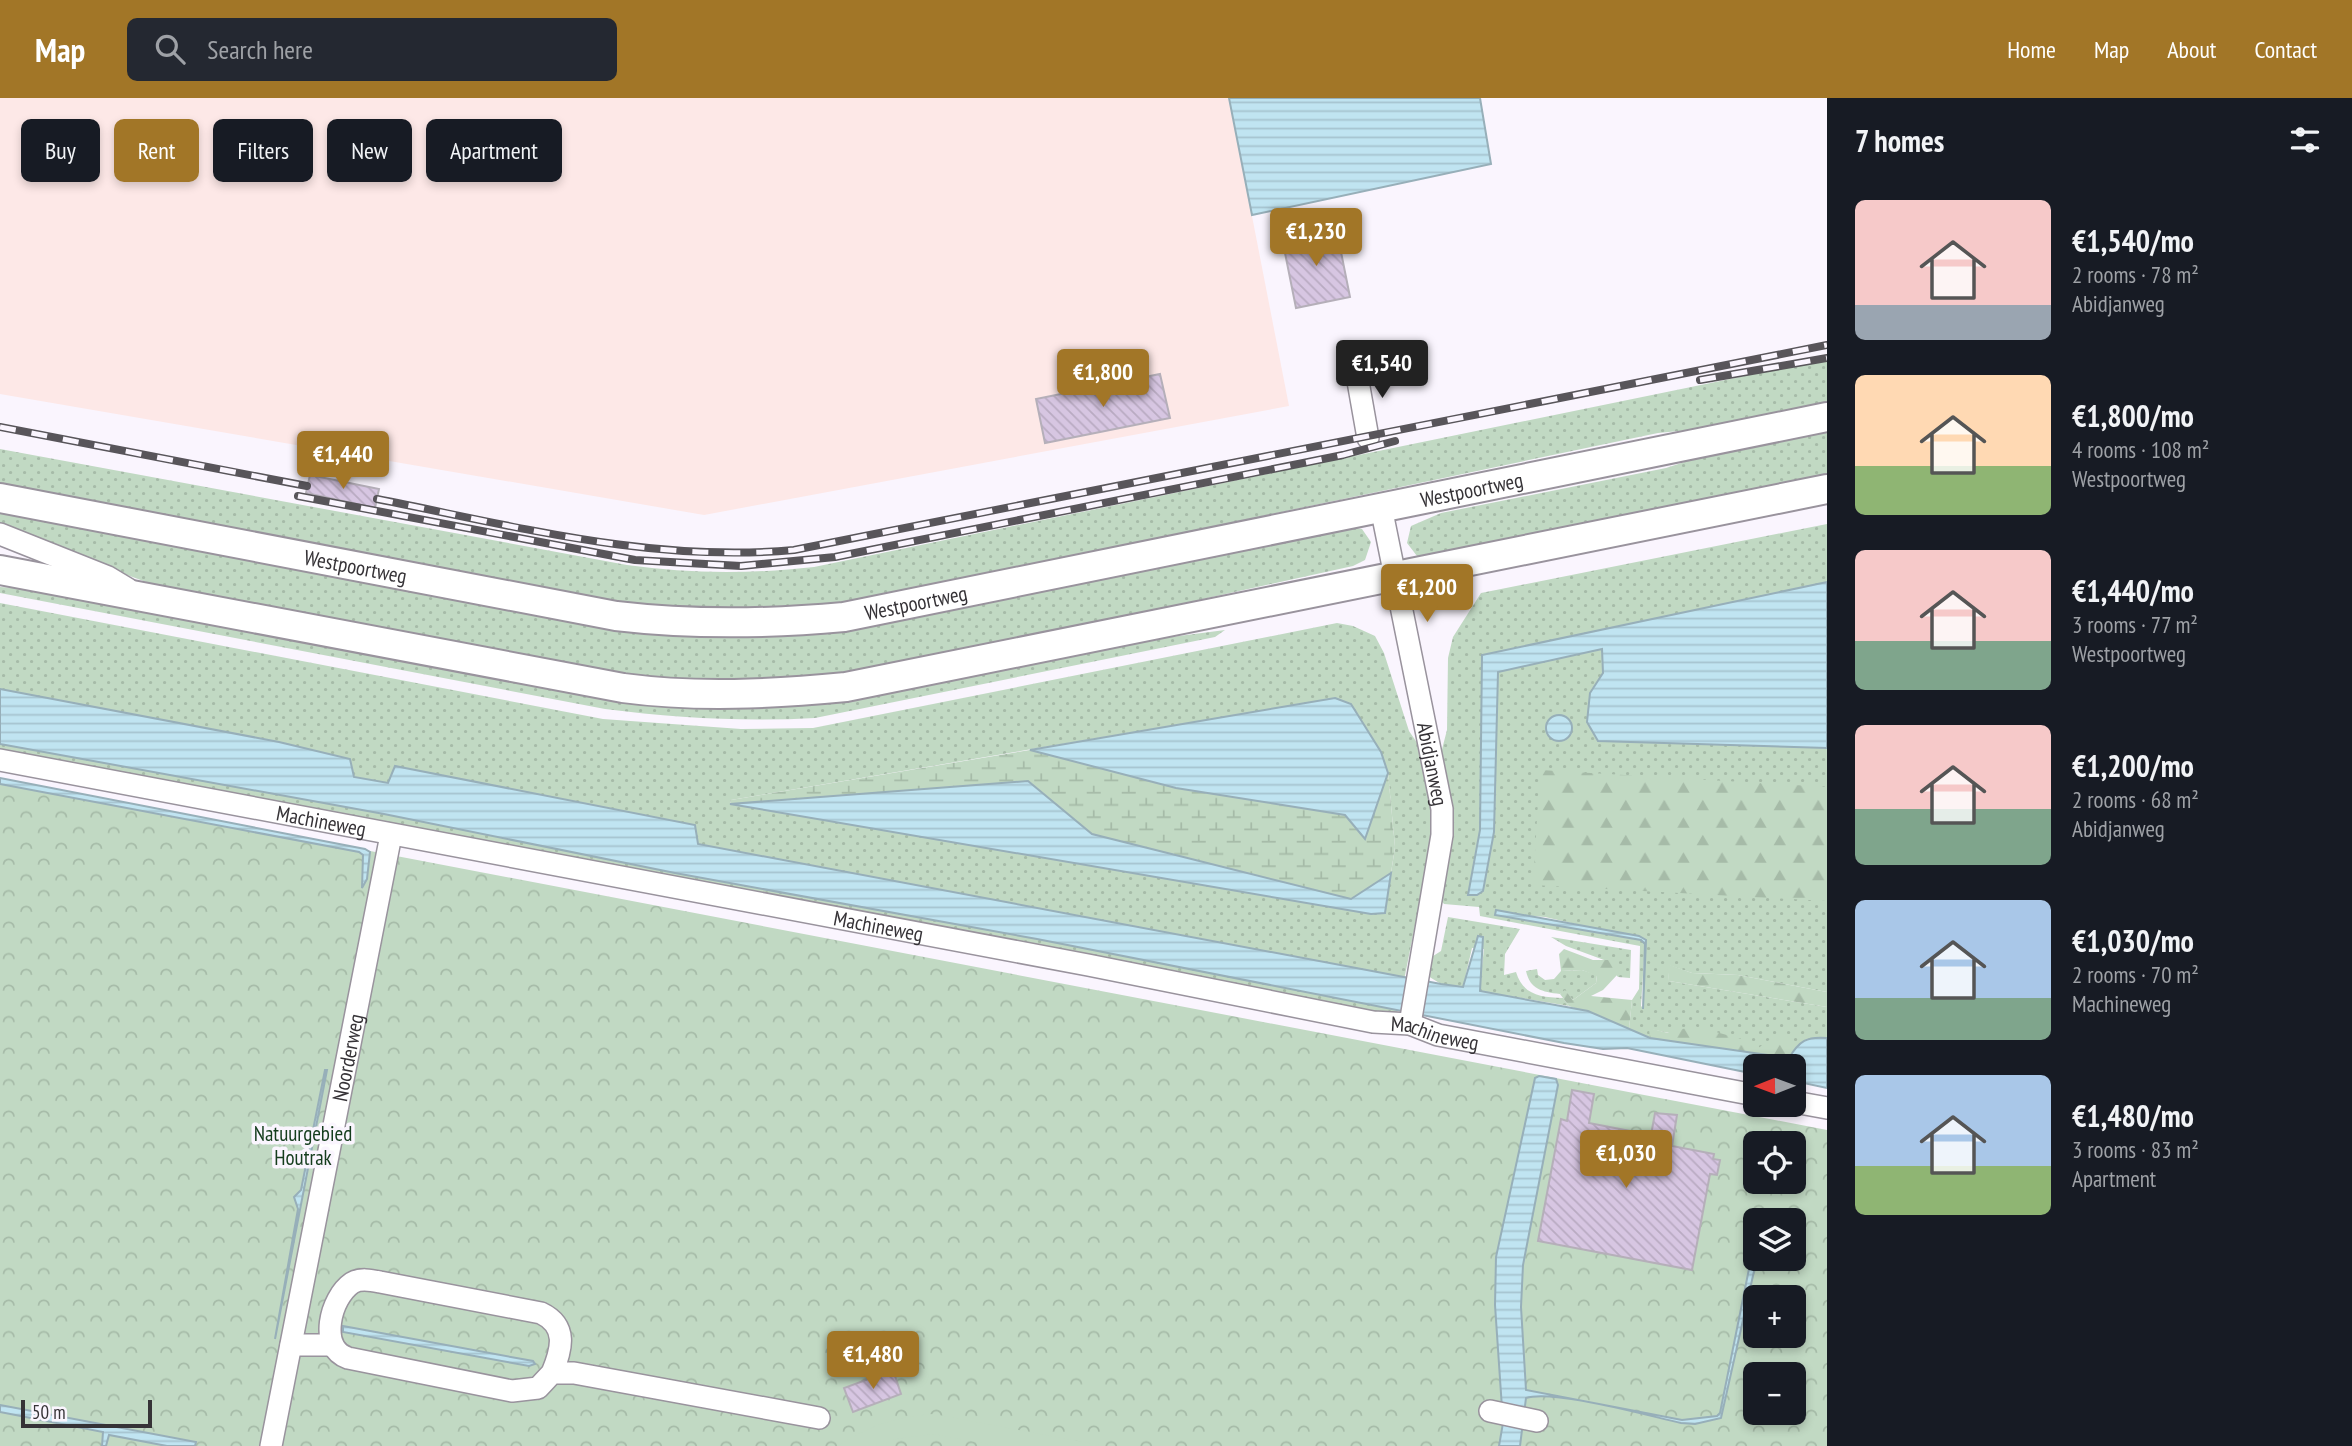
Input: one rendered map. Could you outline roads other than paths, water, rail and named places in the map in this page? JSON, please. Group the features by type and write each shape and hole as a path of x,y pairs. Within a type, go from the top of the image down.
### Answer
{"main road":[{"name":"Westpoortweg","path":"0,498 616,616 680,624 787,622 844,617 1827,417"},
{"path":"0,570 623,688 666,694 738,694 846,687 1827,489"}],"street":[{"path":"1356,370 1368,438"},
{"name":"Abidjanweg","path":"1381,507 1442,809 1442,835 1411,1019"},
{"path":"0,534 108,577 142,597"},
{"name":"Machineweg","path":"0,760 1088,965 1373,1022 1411,1019 1438,1035 1743,1093"},
{"name":"Noorderweg","path":"271,1446 391,835"},
{"path":"1806,1104 1827,1108"},
{"path":"291,1345 330,1345 348,1358 512,1391 538,1388 552,1373 559,1356 561,1338 557,1323 541,1313 367,1280 352,1283 340,1299 331,1326 330,1345"},
{"path":"552,1373 584,1374 819,1418"},
{"path":"1490,1411 1537,1421"}],"water":[{"path":"1229,98 1480,98 1491,164 1252,215"},
{"path":"1827,582 1827,748 1598,741 1587,722 1590,693 1603,673 1602,649 1498,672 1494,832 1483,891 1477,895 1468,895 1480,830 1482,655"},
{"path":"0,689 279,742 350,759 354,777 388,783 395,766 695,825 698,844 1441,984 1463,987 1478,936 1483,937 1480,991 1588,1011 1650,1038 1761,1054 1743,1054 1743,1072 1627,1048 1603,1049 1564,1043 1037,939 675,873 384,814 0,744"},
{"path":"1335,698 1351,704 1381,752 1388,773 1365,839 1345,815 1176,788 1030,750"},
{"path":"1559,715 1568,719 1572,728 1568,737 1559,741 1550,737 1546,728 1550,719"},
{"path":"0,778 365,849 370,852 367,879 362,888 363,855 359,852 0,784"},
{"path":"1028,781 1092,834 1351,899 1391,873 1385,913 1371,914 730,804"},
{"path":"1496,910 1639,936 1646,940 1643,1009 1645,944 1641,940 1495,915"},
{"path":"1827,1038 1827,1088 1806,1084 1806,1054 1792,1054 1804,1041"},
{"path":"325,1070 275,1339 298,1209 294,1197 301,1190"},
{"path":"1539,1076 1556,1079 1558,1085 1523,1265 1521,1307 1526,1390 1585,1401 1539,1396 1526,1398 1520,1446 1499,1446 1503,1423 1495,1305 1496,1257 1535,1078"},
{"path":"1749,1271 1754,1271 1751,1285 1746,1285"},
{"path":"1743,1299 1743,1320 1721,1418 1695,1424 1603,1405 1682,1420 1717,1416 1720,1413"},
{"path":"343,1326 533,1361 535,1364 529,1366 343,1332"},
{"path":"0,1405 196,1442 195,1446 167,1446 109,1435 106,1446 102,1446 103,1432 0,1412"}],"railway":[{"path":"377,499 584,540 636,547 741,553 794,550 1827,345"},
{"path":"1700,380 1827,358"},
{"path":"0,427 307,486"},
{"path":"298,496 635,560 741,566 835,557 1343,455 1395,441"}],"park label":[{"name":"Natuurgebied Houtrak","path":"303,1145"}]}
